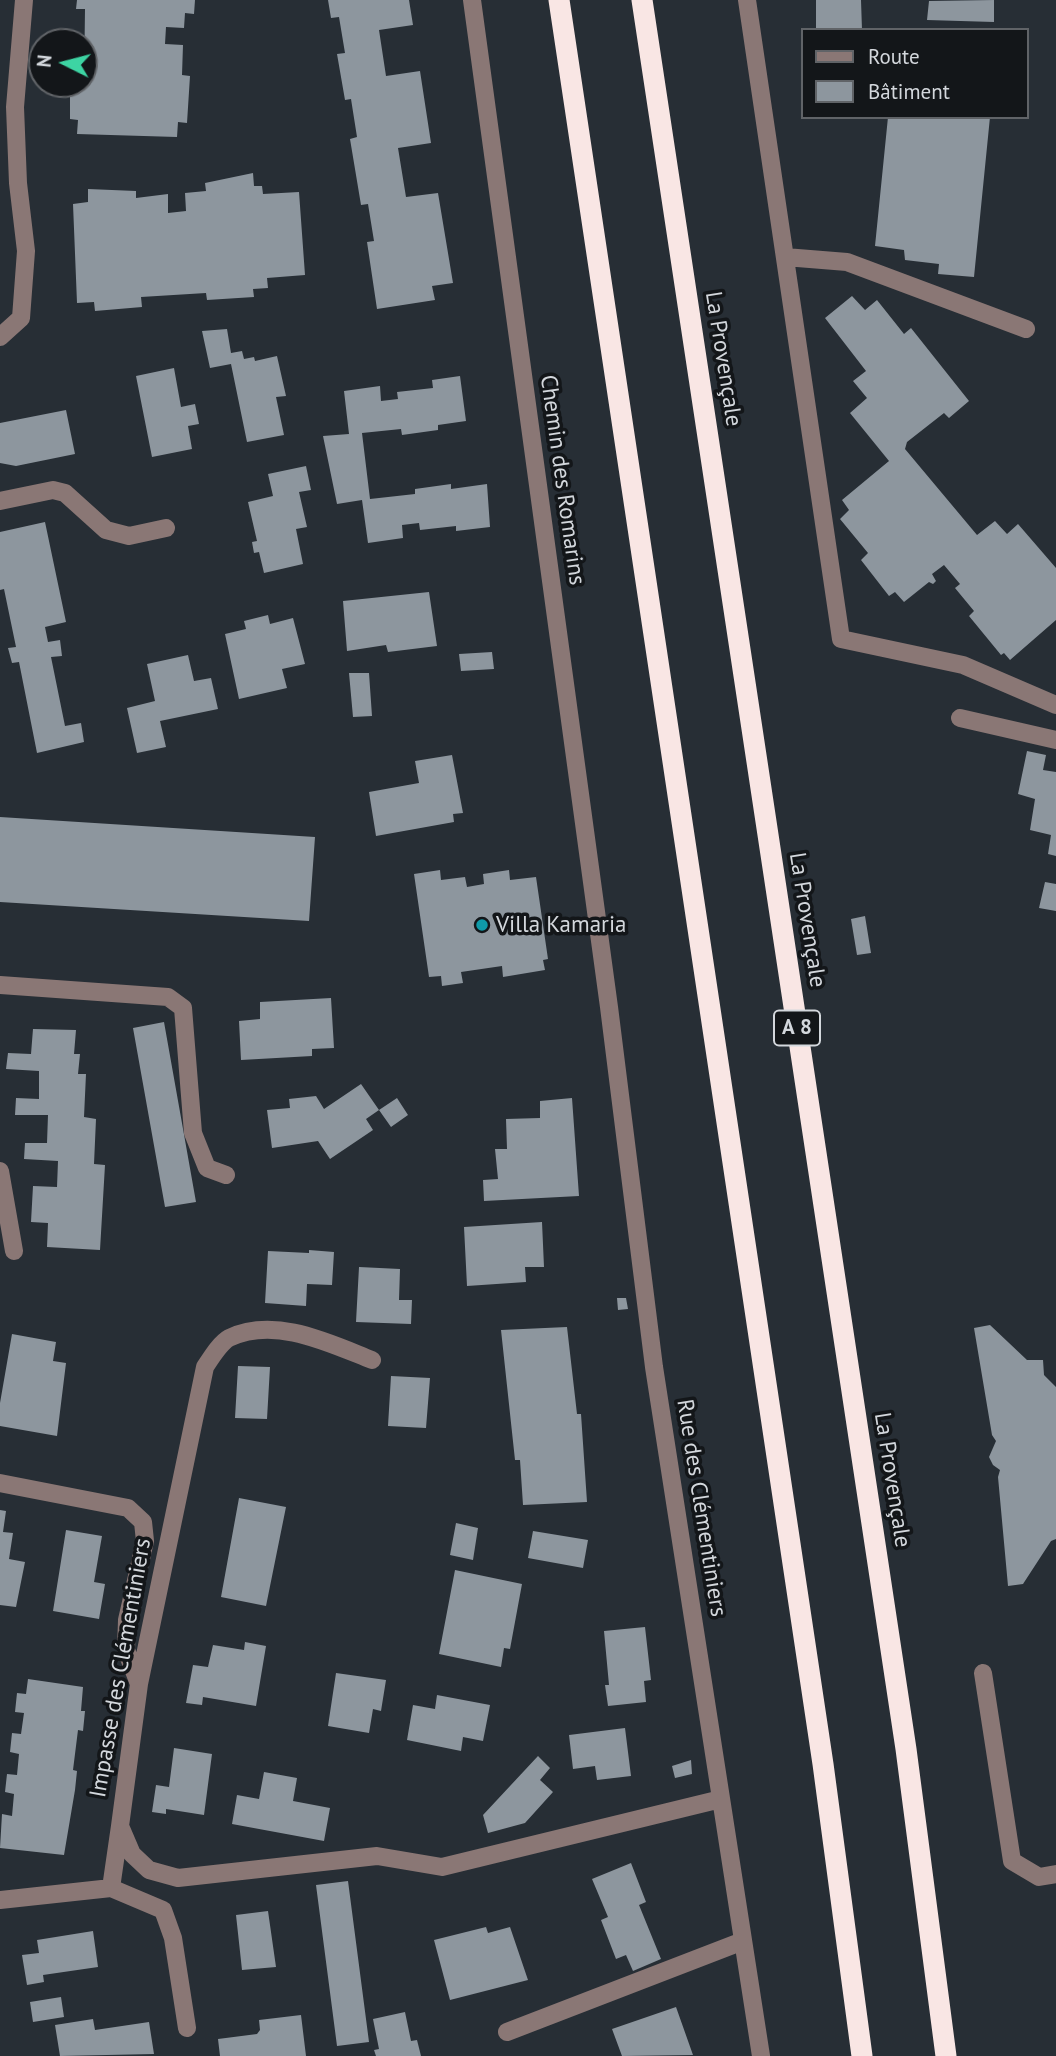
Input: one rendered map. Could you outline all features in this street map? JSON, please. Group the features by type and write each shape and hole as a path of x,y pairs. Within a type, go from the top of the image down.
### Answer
{"highway":[{"path":"559,0 821,1750 862,2056"},
{"name":"La Provençale","path":"642,0 906,1749 946,2056"}],"street":[{"path":"0,337 21,318 26,251 18,183 15,107 24,0"},
{"name":"Chemin des Romarins","path":"472,0 603,967"},
{"path":"747,0 841,639 963,665 1056,705"},
{"path":"785,257 847,262 1026,329"},
{"path":"0,501 53,490 65,493 106,530 129,536 166,528"},
{"path":"960,718 1056,740"},
{"name":"Rue des Clémentiniers","path":"603,967 654,1367 761,2056"},
{"path":"0,985 168,996 183,1008 192,1133 208,1168 226,1175"},
{"path":"0,1171 14,1251"},
{"name":"Impasse des Clémentiniers","path":"372,1360 304,1333 254,1331 227,1339 205,1367 139,1684 120,1826 132,1854 149,1870 178,1878 376,1856 442,1867 721,1799"},
{"path":"0,1483 128,1508 143,1522 145,1541 127,1620 126,1650 139,1684"},
{"path":"983,1673 1013,1861 1039,1877 1056,1874"},
{"path":"111,1888 120,1826"},
{"path":"0,1900 111,1888 163,1910 173,1938 187,2028"},
{"path":"507,2032 743,1941"}],"building":[{"path":"77,0 195,0 194,14 185,13 184,28 166,27 165,44 183,45 182,75 190,76 187,123 178,122 177,137 77,134 78,120 70,119 70,98 98,98 98,28 85,28 85,9 76,9"},
{"path":"328,0 409,0 413,25 379,30 386,76 420,71 431,143 398,148 406,197 438,193 453,283 432,286 435,300 377,309 367,242 374,241 368,204 361,205 350,139 357,137 351,99 345,100 337,54 345,53 339,17 331,18"},
{"path":"816,0 861,0 862,28 816,28"},
{"path":"994,0 994,22 927,20 929,1"},
{"path":"888,119 990,119 974,277 938,274 939,264 905,260 904,250 875,246"},
{"path":"253,173 254,186 262,186 263,194 299,192 305,275 267,278 268,288 253,289 254,297 207,300 206,293 141,297 142,307 95,311 94,302 77,303 73,204 88,202 88,189 136,191 136,198 168,194 168,213 186,211 185,193 206,191 205,183"},
{"path":"852,296 865,310 877,300 904,334 911,328 969,401 949,418 944,413 907,442 905,449 977,535 995,521 1007,534 1018,524 1056,568 1056,620 1010,660 1004,653 1001,655 969,616 974,611 955,588 960,584 944,565 932,574 936,581 933,584 929,582 904,602 895,592 889,596 861,560 868,553 840,519 849,510 842,500 889,461 850,413 867,398 853,381 866,371 825,318"},
{"path":"227,329 231,353 242,351 244,359 254,357 255,361 277,356 286,396 276,397 284,435 247,442 231,364 210,368 202,331"},
{"path":"174,368 181,407 195,404 199,424 188,426 192,449 152,457 136,376"},
{"path":"460,376 466,421 438,425 438,430 402,435 401,429 362,433 370,499 415,494 415,489 451,484 451,489 487,484 490,527 456,531 456,526 420,530 419,523 402,525 403,538 368,543 362,500 337,504 323,436 349,434 344,391 380,386 381,401 398,399 397,392 433,388 432,380"},
{"path":"66,410 75,454 16,466 0,463 0,423"},
{"path":"306,466 311,490 299,492 307,527 296,529 303,564 264,573 259,552 254,553 252,542 257,541 248,502 273,496 268,474"},
{"path":"45,522 66,622 45,627 48,642 60,640 62,656 51,657 65,726 81,723 84,742 37,753 19,662 12,663 8,648 16,647 4,589 0,590 0,532"},
{"path":"429,592 437,646 388,652 386,645 347,651 343,601"},
{"path":"268,615 270,624 293,618 305,664 282,669 287,688 239,699 225,634 246,629 244,621"},
{"path":"492,652 494,669 461,671 459,654"},
{"path":"188,655 194,681 211,678 218,709 160,721 166,747 137,753 127,708 155,701 147,664"},
{"path":"349,673 369,673 372,716 353,717"},
{"path":"1027,751 1046,755 1043,770 1056,772 1056,856 1048,854 1051,835 1030,830 1035,799 1018,794"},
{"path":"452,755 463,813 453,814 454,822 376,836 369,792 419,783 415,761"},
{"path":"0,817 315,837 309,921 0,902"},
{"name":"Villa Kamaria","path":"440,870 441,880 465,877 467,887 484,884 483,874 509,870 510,880 536,877 548,959 543,960 545,970 503,977 502,966 461,972 463,983 442,986 441,976 429,977 414,874"},
{"path":"1045,882 1056,884 1056,911 1039,908"},
{"path":"865,916 871,953 857,955 851,919"},
{"path":"331,998 334,1048 312,1049 312,1056 241,1060 239,1021 260,1019 260,1002"},
{"path":"164,1022 196,1202 165,1207 133,1028"},
{"path":"33,1029 76,1030 74,1054 80,1054 78,1074 86,1074 84,1117 96,1119 94,1164 105,1165 100,1250 47,1247 48,1223 31,1222 33,1186 57,1187 58,1161 24,1159 25,1143 47,1143 48,1115 15,1115 16,1098 39,1099 39,1071 6,1069 8,1053 31,1054"},
{"path":"361,1084 379,1110 366,1119 373,1130 330,1159 318,1141 272,1148 267,1110 290,1108 289,1099 316,1096 324,1109"},
{"path":"397,1098 408,1115 391,1127 379,1110"},
{"path":"572,1098 579,1196 484,1201 483,1180 498,1179 495,1149 507,1149 506,1119 540,1118 540,1101"},
{"path":"542,1222 544,1267 525,1267 526,1282 467,1286 464,1227"},
{"path":"309,1250 334,1252 332,1285 307,1284 306,1306 265,1303 268,1251 309,1253"},
{"path":"359,1267 400,1269 399,1300 412,1300 411,1324 356,1322"},
{"path":"617,1298 626,1298 628,1309 618,1310"},
{"path":"990,1325 1027,1360 1043,1360 1044,1375 1056,1387 1056,1539 1051,1541 1023,1584 1008,1586 998,1477 1000,1470 993,1465 989,1457 996,1441 992,1435 974,1328"},
{"path":"567,1327 577,1414 581,1414 587,1502 523,1505 520,1460 515,1460 501,1330"},
{"path":"12,1334 56,1342 53,1361 66,1363 57,1436 0,1426 0,1403"},
{"path":"238,1366 270,1367 267,1419 235,1418"},
{"path":"391,1376 430,1378 426,1428 388,1426"},
{"path":"239,1498 286,1507 266,1606 221,1597"},
{"path":"0,1510 6,1511 3,1532 13,1533 9,1559 25,1562 16,1607 0,1605"},
{"path":"456,1523 478,1528 473,1560 450,1555"},
{"path":"66,1530 102,1536 94,1582 105,1584 99,1619 53,1611"},
{"path":"533,1531 588,1540 583,1568 528,1558"},
{"path":"455,1570 522,1584 510,1649 504,1648 501,1667 439,1654"},
{"path":"645,1627 651,1680 644,1681 646,1702 608,1706 605,1685 609,1685 604,1631"},
{"path":"245,1642 266,1646 256,1706 203,1697 202,1705 186,1703 193,1665 208,1667 213,1645 244,1650"},
{"path":"336,1673 386,1680 381,1711 373,1709 369,1733 328,1726"},
{"path":"28,1679 83,1687 83,1731 78,1730 73,1770 77,1771 75,1790 64,1855 0,1848 2,1814 12,1816 14,1794 5,1792 7,1774 17,1775 19,1754 10,1752 12,1733 21,1734 24,1713 15,1712 17,1693 26,1694"},
{"path":"437,1695 490,1705 483,1741 463,1737 461,1751 407,1740 413,1705 435,1709"},
{"path":"625,1728 631,1776 597,1780 595,1766 573,1769 569,1735"},
{"path":"174,1748 212,1754 204,1815 166,1809 166,1814 152,1812 156,1785 169,1787"},
{"path":"538,1756 550,1768 540,1780 553,1792 525,1823 488,1833 483,1815"},
{"path":"691,1760 692,1774 675,1778 672,1766"},
{"path":"264,1772 297,1778 293,1801 330,1808 324,1841 232,1824 237,1795 259,1799"},
{"path":"631,1863 646,1902 639,1905 661,1959 633,1971 626,1955 616,1959 601,1920 608,1917 592,1879"},
{"path":"348,1881 369,2042 337,2046 316,1885"},
{"path":"268,1911 276,1967 242,1970 236,1915"},
{"path":"486,1927 488,1933 510,1927 528,1980 450,2000 434,1940"},
{"path":"93,1931 98,1967 43,1975 44,1982 27,1985 22,1955 39,1953 37,1940"},
{"path":"61,1997 64,2017 33,2022 30,2002"},
{"path":"676,2007 693,2055 622,2056 612,2029"},
{"path":"405,2012 411,2041 417,2040 421,2056 376,2056 374,2050 379,2049 373,2019"},
{"path":"301,2015 306,2056 220,2056 218,2039 257,2034 260,2030 259,2020"},
{"path":"93,2019 95,2030 149,2022 154,2054 60,2056 55,2025"}],"place":[{"name":"Villa Kamaria","path":"482,925"}]}
